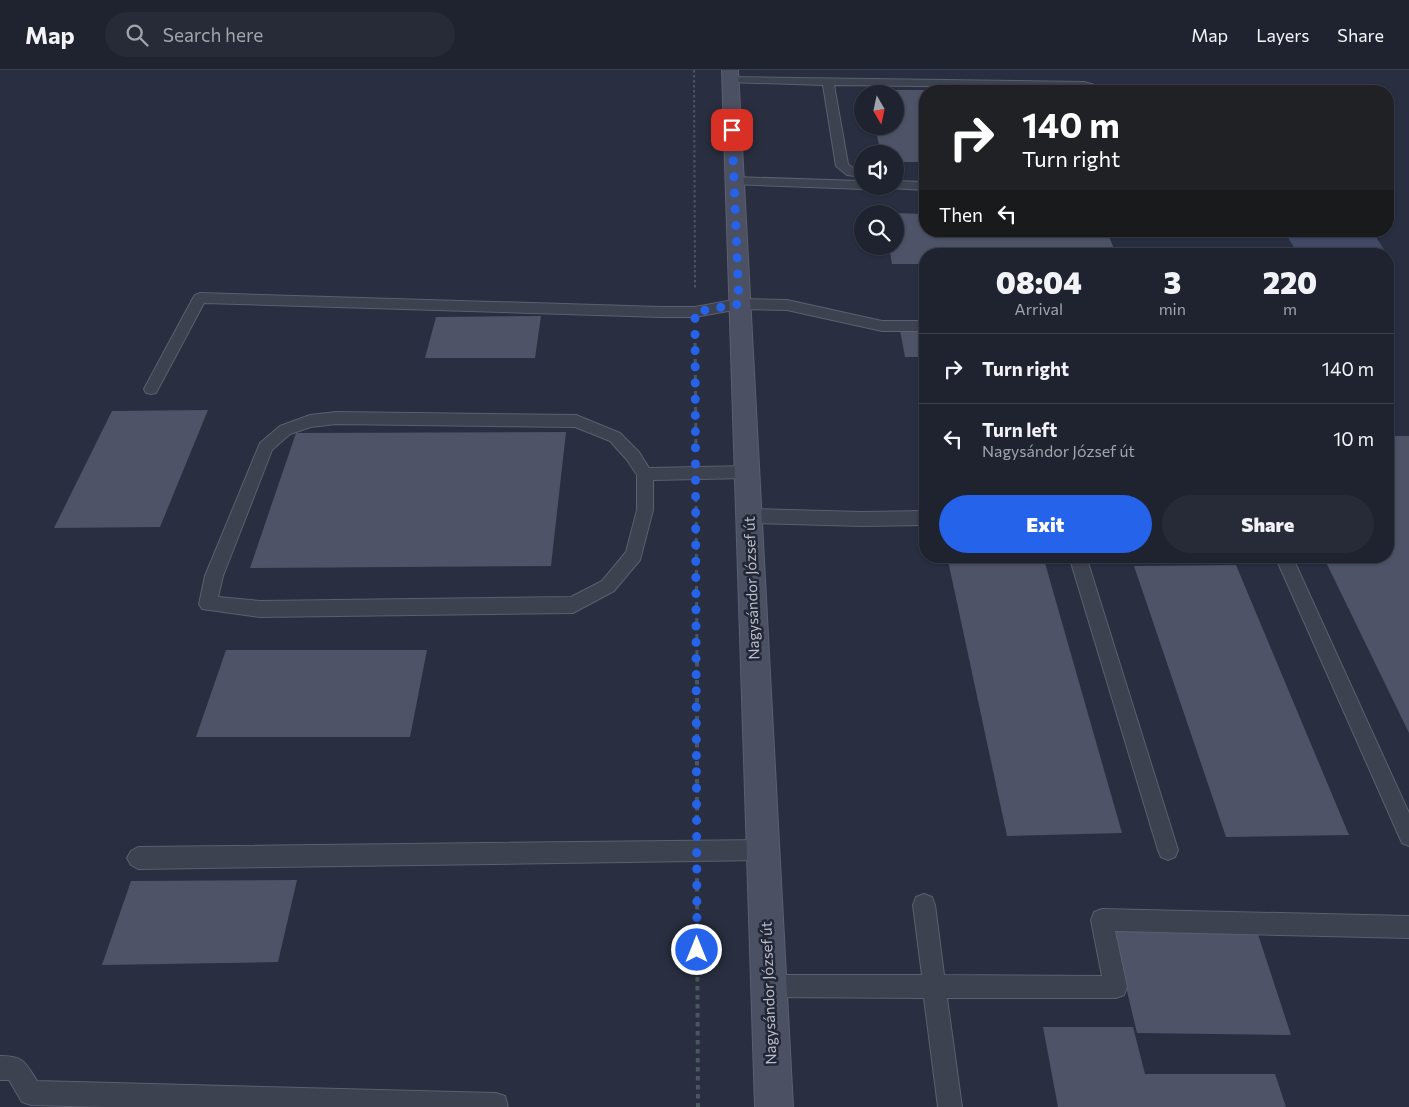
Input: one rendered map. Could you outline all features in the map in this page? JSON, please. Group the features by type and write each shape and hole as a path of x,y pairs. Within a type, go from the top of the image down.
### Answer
{"street":[{"name":"Nagysándor József út","path":"730,75 774,1107"}],"lane":[{"path":"730,75 828,80 1084,85"},
{"path":"828,80 842,166 854,172"},
{"path":"904,174 919,174"},
{"path":"734,181 854,184"},
{"path":"904,185 919,186"},
{"path":"150,389 200,298 695,312 739,304 787,306 882,326 919,326"},
{"path":"336,418 576,422 615,438 633,456 645,474 645,510 634,555 608,586 573,605 260,609 208,604 214,576 266,447 285,430 310,421 336,418"},
{"path":"645,474 747,472"},
{"path":"749,516 862,519 919,518"},
{"path":"1079,563 1168,850"},
{"path":"1286,563 1409,836"},
{"path":"138,858 606,851 697,853 763,850"},
{"path":"924,905 950,1107"},
{"path":"769,986 1116,987 1102,920 1409,926"},
{"path":"0,1068 15,1068 28,1100 496,1105 496,1107"}],"path":[{"path":"694,70 698,1107"}],"water":[{"path":"1288,237 1376,237 1383,248 1294,248"}],"building":[{"path":"904,90 919,90 919,162 904,162 904,145 879,145 877,135 904,135"},
{"path":"904,213 919,214 919,237 1109,237 1114,248 919,248 919,264 892,264 890,255 904,255"},
{"path":"541,316 535,358 425,358 436,317"},
{"path":"919,329 919,357 905,357 900,330"},
{"path":"208,410 160,527 54,528 112,411"},
{"path":"566,432 551,566 250,568 296,433"},
{"path":"1394,436 1409,436 1409,733 1326,563 1394,563"},
{"path":"948,563 1045,563 1122,833 1007,836"},
{"path":"1236,565 1349,835 1226,837 1134,566"},
{"path":"226,650 427,650 410,737 196,737"},
{"path":"297,880 278,962 102,965 131,881"},
{"path":"1111,924 1255,925 1291,1035 1137,1033"},
{"path":"1043,1027 1133,1027 1145,1074 1275,1074 1286,1107 1058,1107"}],"route":[{"path":"697,950 695,312 739,304 732,130"}]}
